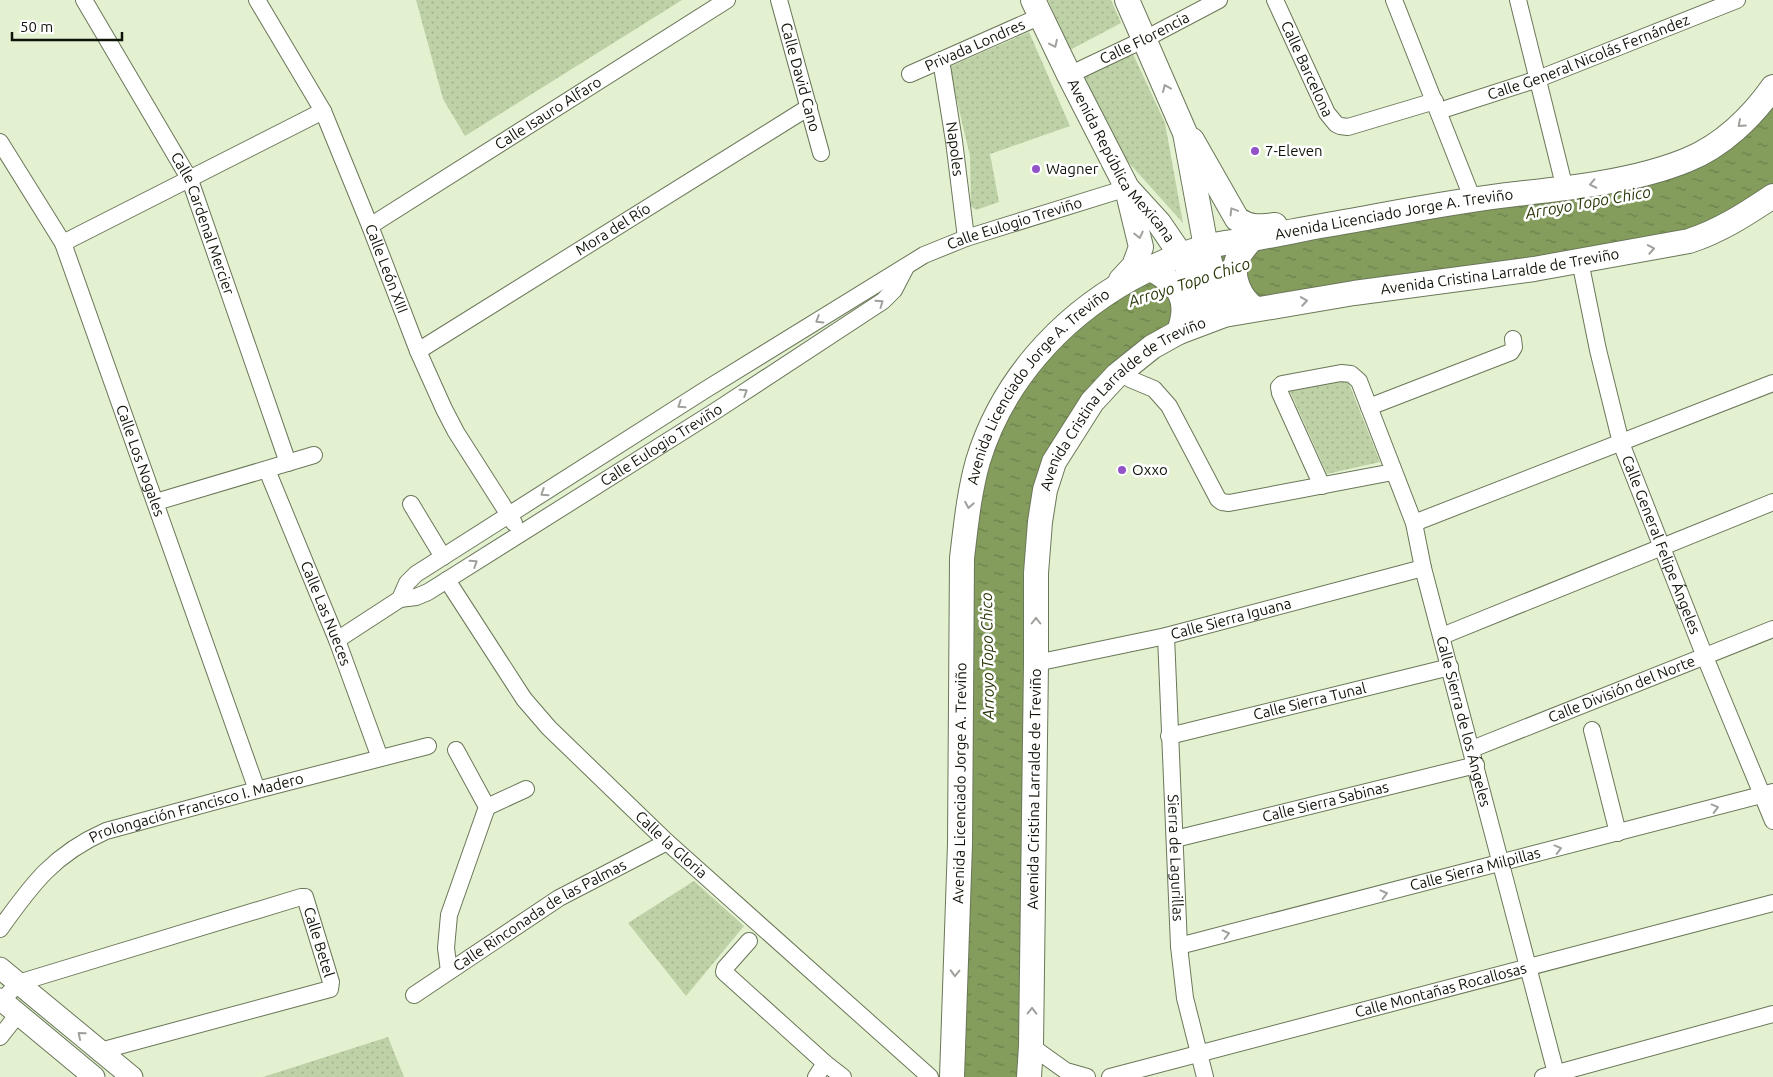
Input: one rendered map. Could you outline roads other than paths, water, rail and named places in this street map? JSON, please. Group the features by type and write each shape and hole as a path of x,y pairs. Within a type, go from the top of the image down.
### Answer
{"main road":[{"name":"Avenida República Mexicana","path":"1127,0 1185,133 1202,318"},
{"name":"Avenida República Mexicana","path":"1037,8 1126,188 1159,223 1196,257"},
{"name":"Avenida Licenciado Jorge A. Treviño","path":"952,1077 960,844 962,558 971,491 979,460 994,422 1031,360 1068,322 1110,290 1196,257 1308,228 1473,200 1565,189 1658,170 1690,159 1716,144 1741,125 1773,87"},
{"path":"1185,133 1197,146 1238,219 1246,226 1256,227 1286,223 1298,224 1308,228"},
{"path":"1110,290 1134,266 1141,247 1126,188"},
{"name":"Avenida Cristina Larralde de Treviño","path":"1029,1077 1031,1046 1036,573 1040,522 1045,490 1054,462 1092,402 1116,375 1152,347 1202,318 1252,306 1465,279 1660,247 1708,234 1732,222 1773,196"},
{"path":"1247,245 1234,269 1238,288 1252,306"},
{"path":"1158,273 1177,289 1185,310 1202,318"},
{"path":"1067,439 1130,379 1148,365 1175,348 1213,332 1375,306 1438,291 1465,279"}],"street":[{"name":"Calle Cardenal Mercier","path":"84,0 190,180 288,463"},
{"name":"Calle León XIII","path":"257,0 323,111 418,351 444,409 456,432 521,533"},
{"name":"Calle Isauro Alfaro","path":"370,226 727,0"},
{"name":"Calle David Cano","path":"779,0 822,153"},
{"name":"Calle Florencia","path":"1069,75 1145,39 1219,0"},
{"name":"Calle Barcelona","path":"1275,0 1324,107 1336,124 1348,127 1437,106"},
{"path":"1394,0 1473,200"},
{"path":"1518,0 1565,189"},
{"name":"Calle General Nicolás Fernández","path":"1437,106 1538,80 1737,0"},
{"name":"Privada Londres","path":"910,74 941,60 1037,8"},
{"name":"Napoles","path":"941,60 954,141 966,238"},
{"name":"Mora del Río","path":"418,351 809,106"},
{"path":"63,243 323,111"},
{"name":"Calle Los Nogales","path":"0,142 63,243 257,790"},
{"name":"Calle Eulogio Treviño","path":"400,599 411,578 705,390 924,255 966,238 1126,188"},
{"name":"Calle General Felipe Ángeles","path":"1580,261 1598,350 1621,443 1705,657 1768,794 1773,821"},
{"name":"Calle Eulogio Treviño","path":"337,640 400,599 422,596 717,410 884,301 894,290 906,267"},
{"path":"1369,407 1512,346"},
{"name":"Calle Sierra de los Ángeles","path":"1322,486 1279,387 1282,384 1341,373 1351,374 1359,381 1414,523 1423,568 1474,757 1552,1076"},
{"path":"1130,379 1154,389 1169,406 1218,499 1222,502 1229,503 1394,472"},
{"path":"1414,523 1773,383"},
{"path":"705,390 717,410"},
{"path":"156,502 314,455"},
{"name":"Calle Las Nueces","path":"267,470 337,640 380,758"},
{"path":"1442,636 1773,502"},
{"path":"411,504 443,557"},
{"name":"Calle Sierra Iguana","path":"1036,663 1166,636 1423,568"},
{"name":"Calle la Gloria","path":"447,580 532,709 549,728 667,842 930,1077"},
{"name":"Calle División del Norte","path":"1474,757 1773,629"},
{"name":"Sierra de Lagurillas","path":"1166,636 1179,946 1185,998 1205,1077"},
{"name":"Calle Sierra Tunal","path":"1169,736 1450,667"},
{"path":"1594,738 1618,833"},
{"name":"Prolongación Francisco I. Madero","path":"0,929 34,883 60,858 85,840 106,831 428,746"},
{"path":"456,750 487,806"},
{"name":"Calle Sierra Sabinas","path":"1175,839 1474,757"},
{"path":"450,971 446,948 449,915 487,806 526,789"},
{"name":"Calle Sierra Milpillas","path":"1179,946 1768,794"},
{"name":"Calle Rinconada de las Palmas","path":"414,995 559,898 667,842"},
{"name":"Calle Betel","path":"18,982 305,897 331,982 330,989 100,1051"},
{"name":"Calle Montañas Rocallosas","path":"1110,1077 1773,904"},
{"path":"749,941 725,968 724,972 821,1070 843,1077"},
{"path":"0,968 132,1077"},
{"path":"0,1036 7,1005 18,982"},
{"path":"7,1005 94,1077"},
{"path":"1552,1076 1773,1014"},
{"path":"1031,1046 1066,1071 1087,1077"}],"water":[{"name":"Arroyo Topo Chico","path":"1773,87 1773,196 1731,223 1205,321 1117,375 1045,490 1029,1077 950,1077 970,501 1015,385 1149,268 1690,159"}],"place":[{"name":"7-Eleven","path":"1255,151"},
{"name":"Wagner","path":"1036,169"},
{"name":"Oxxo","path":"1122,470"}]}
